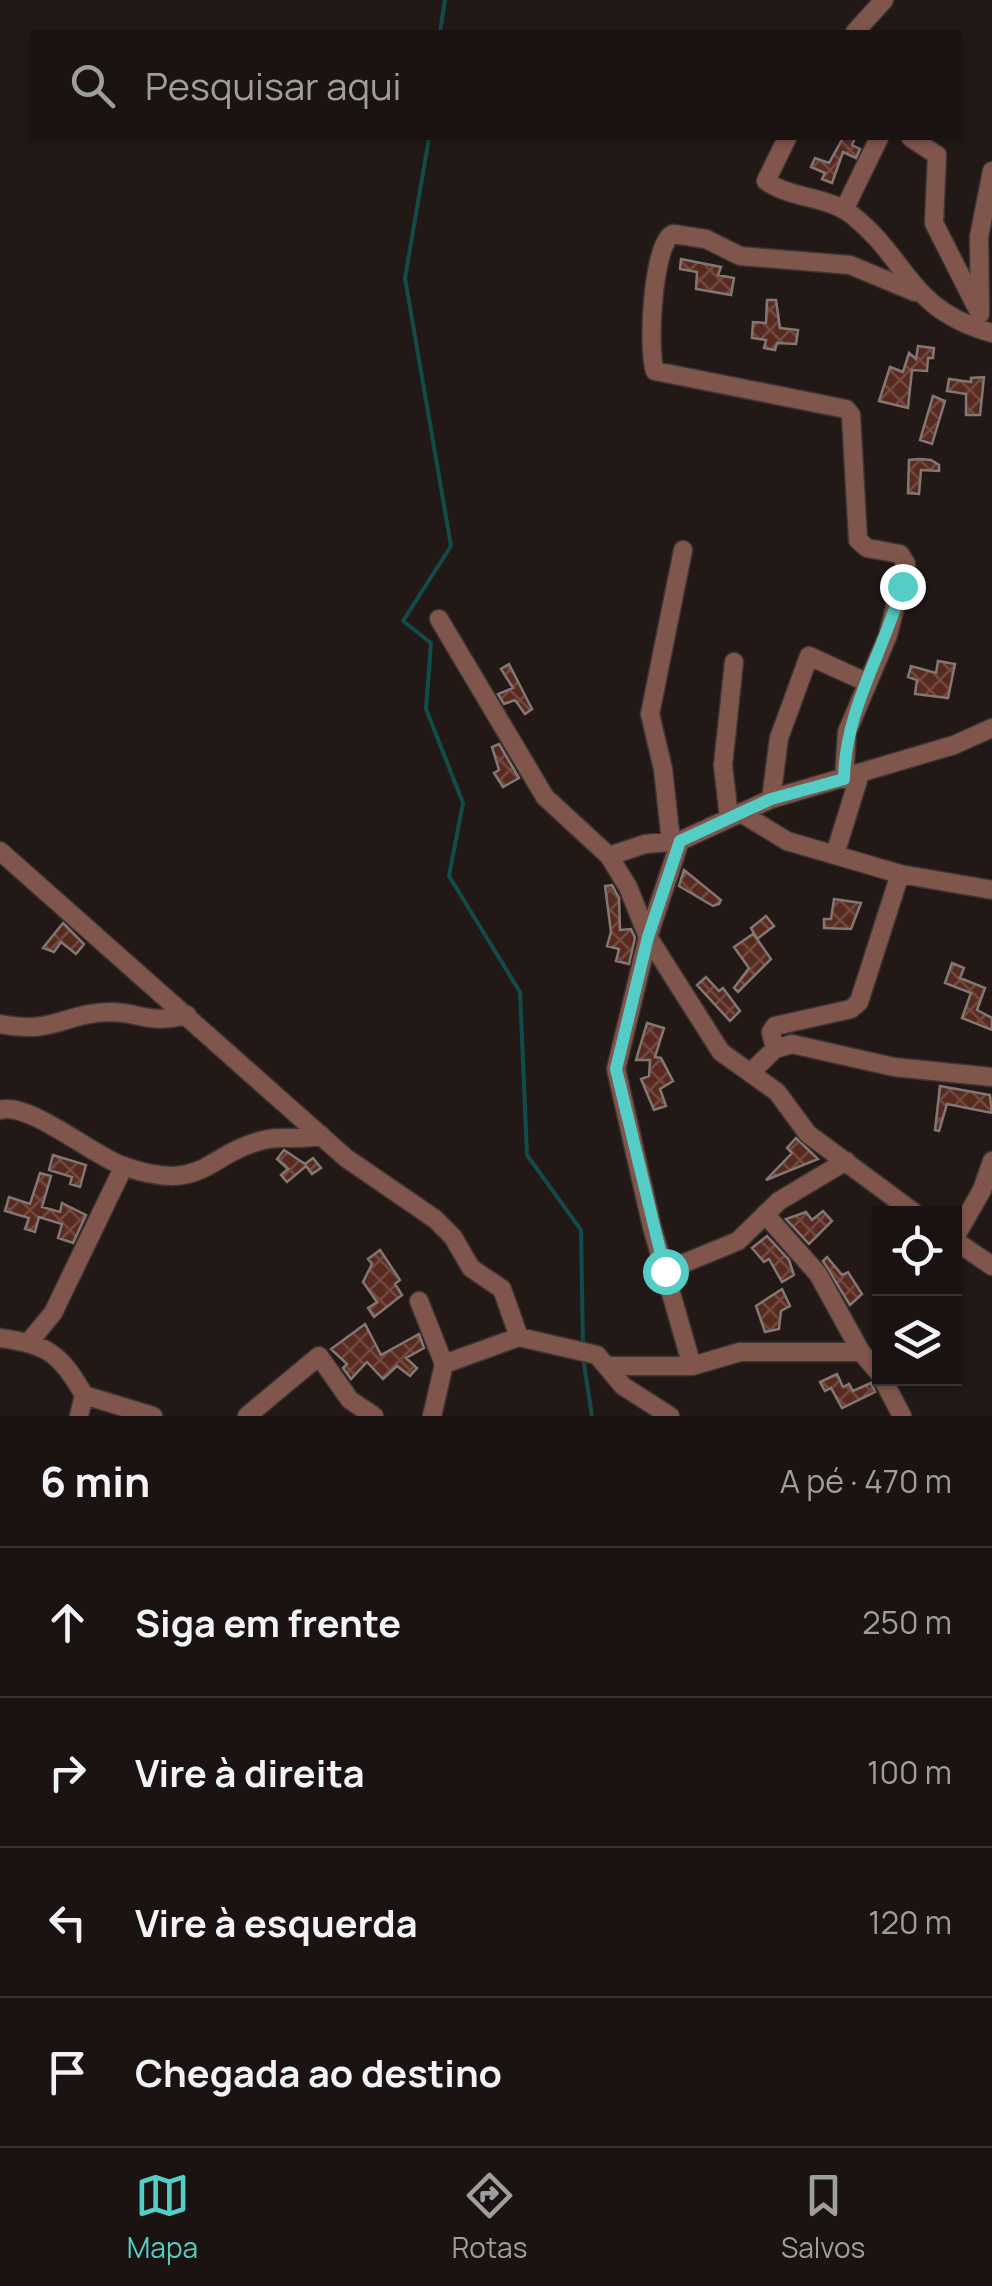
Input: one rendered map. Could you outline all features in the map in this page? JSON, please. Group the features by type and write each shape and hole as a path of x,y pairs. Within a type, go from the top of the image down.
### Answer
{"street":[{"path":"857,30 884,0"},
{"path":"786,140 766,181 844,210 875,238 915,292"},
{"path":"844,210 877,140"},
{"path":"914,140 937,155 934,223 985,326"},
{"path":"985,326 978,237 992,171"},
{"path":"835,854 852,777 848,732 888,635 906,564 900,554 867,548 858,540 852,415 846,409 655,370 649,326 662,244 673,234 706,238 740,256 850,265 985,326"},
{"path":"684,550 650,714 676,842 616,1069 692,1366"},
{"path":"438,619 545,798 610,856 648,937 721,1052 752,1072 786,1103 808,1134 905,1206"},
{"path":"771,799 779,738 809,656 866,682"},
{"path":"734,662 723,766 736,816 787,841 900,874 992,890"},
{"path":"610,856 632,847 676,842 771,799 852,777 992,728"},
{"path":"0,852 321,1135 363,1170 435,1219 470,1268 502,1290 520,1337"},
{"path":"774,1050 771,1039 775,1026 851,1009 859,1002 900,874"},
{"path":"0,1024 35,1030 106,1012 150,1022 187,1015"},
{"path":"752,1072 774,1050 792,1044 894,1067 992,1077"},
{"path":"0,1110 22,1110 124,1166 160,1175 193,1175 265,1140 304,1140 321,1135"},
{"path":"962,1225 982,1190 992,1161"},
{"path":"665,1271 738,1242 765,1214 846,1162"},
{"path":"29,1342 52,1313 124,1166"},
{"path":"765,1214 818,1274 872,1358"},
{"path":"962,1245 992,1266"},
{"path":"419,1301 444,1364 432,1416"},
{"path":"444,1364 520,1337 588,1351 608,1366 623,1386 670,1416"},
{"path":"0,1338 29,1342 63,1359 84,1395 153,1416"},
{"path":"608,1366 692,1366 740,1352 872,1363"},
{"path":"247,1416 319,1356 350,1400 374,1416"},
{"path":"887,1386 902,1416"},
{"path":"78,1416 84,1395"}],"building":[{"path":"842,140 854,140 852,145 860,149 856,158 843,152 832,183 822,179 825,173 811,167 815,158 829,163"},
{"path":"681,259 721,267 718,275 734,278 731,295 696,289 697,272 680,269"},
{"path":"767,300 776,300 780,328 798,330 796,344 777,343 775,350 764,348 766,340 752,338 753,322 766,323"},
{"path":"918,346 934,348 933,358 928,358 927,371 912,370 908,408 879,401 890,367 903,372 909,353 916,359"},
{"path":"984,377 980,415 966,415 966,394 947,391 949,379 971,382 971,378"},
{"path":"933,396 945,401 932,444 920,440"},
{"path":"909,460 939,465 939,471 921,470 919,494 908,493"},
{"path":"938,661 955,664 948,698 915,694 917,680 908,677 911,666 936,673"},
{"path":"509,664 532,709 525,714 515,700 504,704 498,694 513,688 501,669"},
{"path":"499,744 519,778 503,787 494,773 499,770 492,747"},
{"path":"684,870 721,900 719,904 713,906 679,886"},
{"path":"612,885 619,898 620,930 631,929 635,938 629,964 616,961 619,949 607,946 611,932 605,886"},
{"path":"834,899 861,903 851,929 824,928 824,919 831,919"},
{"path":"766,916 774,926 757,939 751,928"},
{"path":"63,923 84,944 76,954 61,942 54,952 43,948"},
{"path":"753,934 771,959 738,992 734,988 749,968 734,947"},
{"path":"952,963 964,968 960,978 985,988 977,1010 992,1018 992,1030 962,1018 971,993 945,983"},
{"path":"706,977 719,991 723,988 740,1011 730,1021 697,985"},
{"path":"647,1023 664,1028 655,1057 661,1058 673,1081 660,1089 666,1106 654,1110 641,1079 649,1076 650,1060 636,1060"},
{"path":"940,1086 990,1095 992,1113 947,1104 939,1131 935,1130"},
{"path":"796,1138 818,1159 766,1180 792,1153 787,1148"},
{"path":"284,1150 305,1164 313,1158 321,1168 312,1174 306,1166 287,1182 281,1175 288,1169 277,1159"},
{"path":"53,1155 86,1165 80,1187 70,1184 72,1177 49,1170"},
{"path":"40,1173 51,1176 42,1207 60,1212 62,1203 86,1215 73,1243 58,1238 62,1224 39,1217 35,1232 25,1229 29,1218 5,1211 9,1197 30,1204"},
{"path":"823,1211 832,1221 809,1244 786,1219 806,1212 812,1220"},
{"path":"767,1236 789,1260 794,1275 782,1282 769,1259 764,1262 752,1248"},
{"path":"380,1250 400,1280 395,1284 402,1295 374,1317 368,1308 377,1302 363,1282 372,1264 368,1259"},
{"path":"827,1257 842,1275 848,1272 862,1294 850,1305 823,1261"},
{"path":"782,1289 790,1306 781,1311 779,1329 765,1332 756,1306"},
{"path":"365,1324 381,1355 419,1334 424,1348 406,1358 417,1368 410,1376 397,1366 383,1379 367,1362 351,1379 343,1368 347,1364 331,1349"},
{"path":"837,1374 843,1387 849,1384 853,1391 871,1383 875,1392 842,1408 831,1388 825,1391 820,1382"}],"waterway":[{"path":"440,30 445,0"},
{"path":"429,140 405,278 451,546 403,621 431,643 426,709 463,803 449,876 520,992 527,1155 581,1230 583,1347"},
{"path":"583,1357 592,1416"}],"route":[{"path":"665,1271 616,1069 648,937 680,841 771,799 844,779 844,752 854,712 888,635 902,586"}]}
